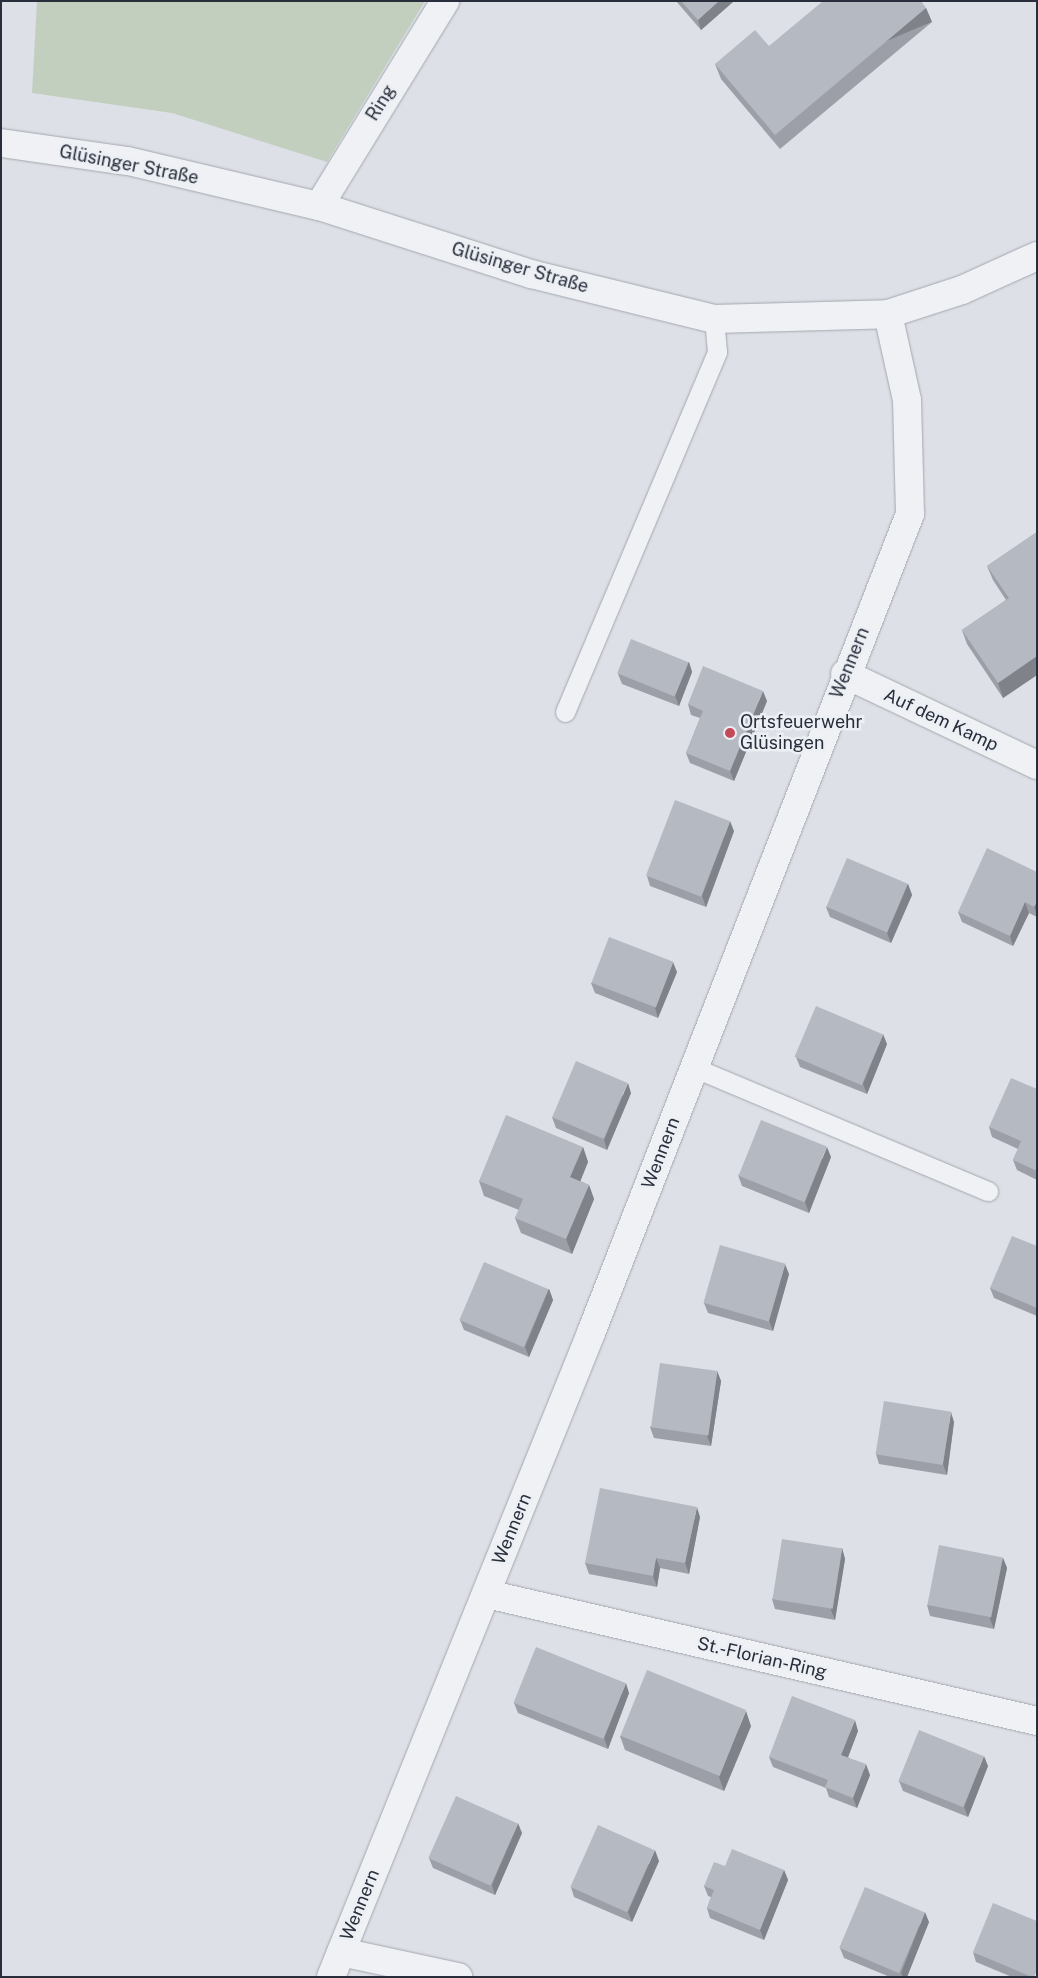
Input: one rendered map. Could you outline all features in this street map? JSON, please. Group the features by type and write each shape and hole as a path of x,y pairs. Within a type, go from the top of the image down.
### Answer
{"street":[{"name":"Ring","path":"319,206 445,1"},
{"name":"Glüsinger Straße","path":"1,143 128,161 319,206 532,274 714,320 888,314 962,290 1037,256"},
{"name":"Wennern","path":"336,1965 486,1594 694,1068 845,674 910,514 907,400 888,314"},
{"name":"Auf dem Kamp","path":"845,674 1037,765"},
{"name":"St.-Florian-Ring","path":"486,1594 1037,1721"},
{"path":"336,1965 458,1977"}],"lane":[{"path":"565,712 717,352 714,320"},
{"path":"694,1068 988,1190"}],"green space":[{"path":"37,1 425,1 327,162 172,113 32,93"}],"building":[{"path":"681,1 719,1 698,20"},
{"path":"823,1 921,1 926,8 775,135 715,64 755,30 769,46"},
{"path":"1037,532 1037,656 998,683 962,630 1009,598 987,566"},
{"path":"631,639 688,662 675,697 617,673"},
{"path":"703,666 763,691 730,771 686,753 703,711 688,704"},
{"path":"675,800 730,821 701,897 646,876"},
{"path":"987,848 1037,872 1037,902 1034,907 1025,902 1010,936 958,912"},
{"path":"847,858 908,884 887,933 826,907"},
{"path":"609,937 673,962 656,1007 591,983"},
{"path":"816,1006 883,1035 862,1085 795,1057"},
{"path":"576,1061 628,1083 604,1139 552,1117"},
{"path":"1011,1078 1037,1089 1037,1171 1013,1160 1021,1141 989,1127"},
{"path":"506,1115 583,1147 570,1177 589,1185 566,1239 515,1218 523,1199 479,1181"},
{"path":"761,1120 827,1147 804,1202 739,1176"},
{"path":"1012,1236 1037,1246 1037,1308 990,1288"},
{"path":"720,1245 785,1264 769,1321 703,1303"},
{"path":"484,1262 548,1289 524,1347 459,1320"},
{"path":"660,1363 717,1371 708,1435 651,1427"},
{"path":"884,1401 951,1412 943,1465 876,1454"},
{"path":"600,1488 697,1507 685,1563 656,1558 653,1576 585,1563"},
{"path":"782,1539 842,1549 833,1609 772,1599"},
{"path":"939,1545 1003,1557 991,1617 927,1605"},
{"path":"536,1647 626,1683 603,1739 514,1703"},
{"path":"647,1670 746,1710 720,1776 620,1736"},
{"path":"792,1696 855,1720 841,1755 866,1764 853,1798 825,1787 828,1780 769,1757"},
{"path":"919,1730 984,1756 963,1807 898,1781"},
{"path":"456,1796 518,1824 490,1886 428,1858"},
{"path":"598,1825 655,1850 627,1912 570,1887"},
{"path":"732,1849 784,1870 760,1930 707,1908 714,1890 704,1886 714,1862 725,1866"},
{"path":"865,1887 925,1912 899,1973 839,1948"},
{"path":"993,1903 1037,1921 1037,1971 1034,1977 973,1952"}],"place":[{"name":"Ortsfeuerwehr Glüsingen","path":"730,733"}]}
